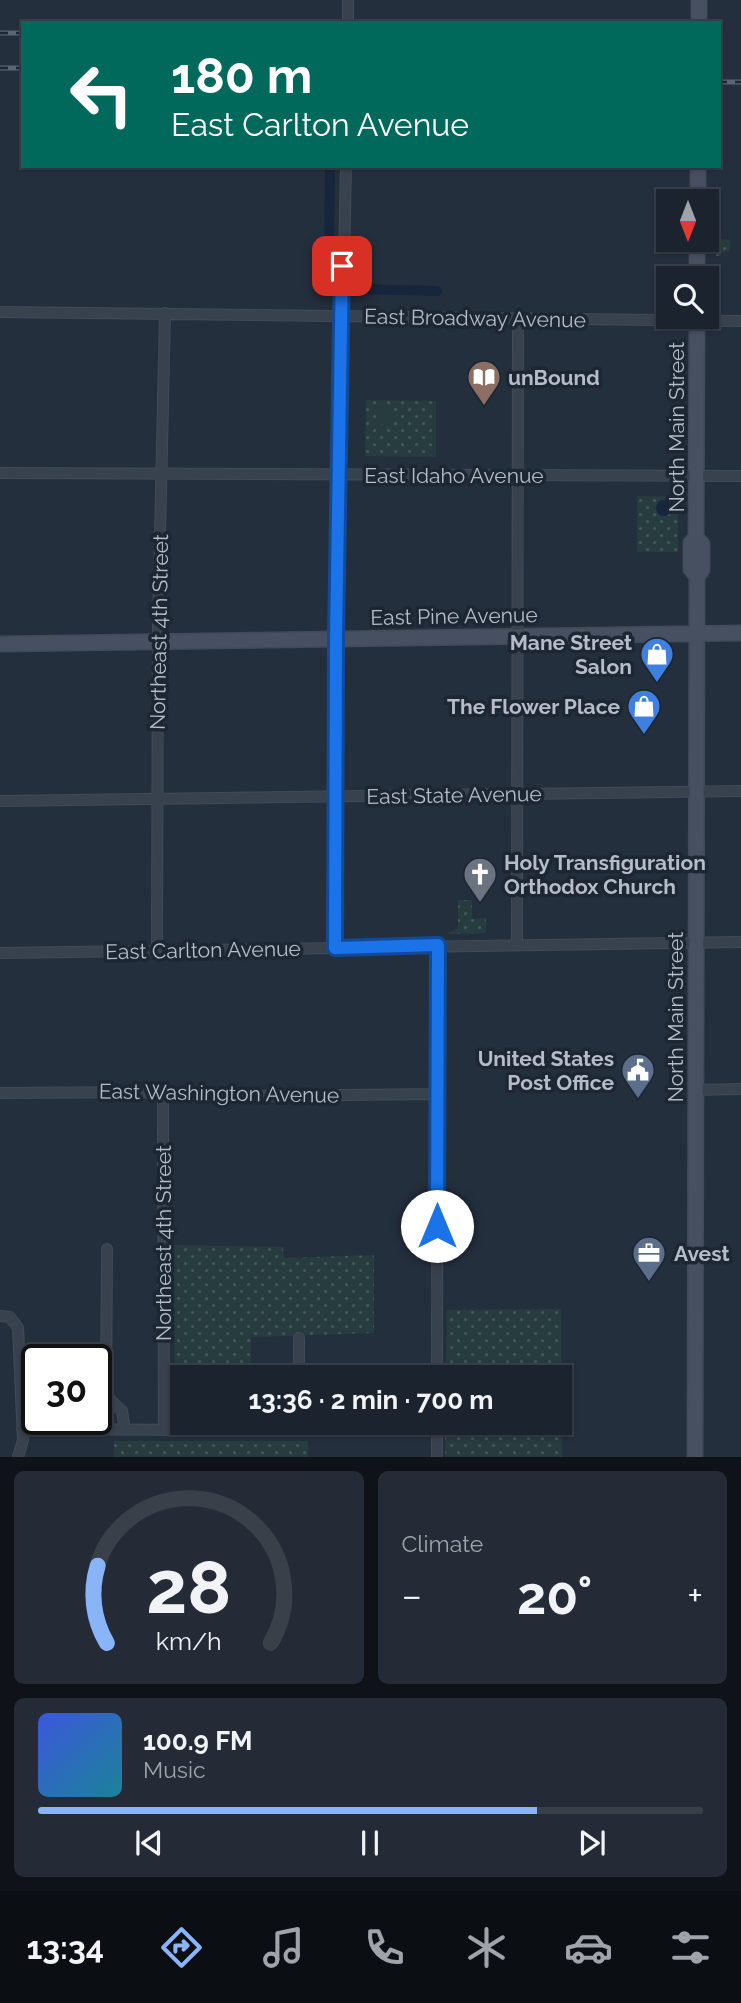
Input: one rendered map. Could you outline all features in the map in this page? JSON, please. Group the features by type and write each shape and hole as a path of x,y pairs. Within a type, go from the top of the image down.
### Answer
{"street":[{"path":"348,0 348,21"},
{"path":"699,0 699,21"},
{"path":"335,948 338,474 345,168"},
{"path":"698,168 698,189"},
{"name":"East Broadway Avenue","path":"0,312 656,318"},
{"name":"Northeast 4th Street","path":"158,950 158,642 165,313"},
{"path":"517,945 518,319"},
{"name":"East Broadway Avenue","path":"719,320 741,321"},
{"name":"North Main Street","path":"695,1457 697,577 702,570 702,544 696,538 697,329"},
{"name":"East Idaho Avenue","path":"0,472 741,476"},
{"name":"East Pine Avenue","path":"0,644 741,633"},
{"name":"East State Avenue","path":"0,801 741,791"},
{"name":"East Carlton Avenue","path":"0,953 741,942"},
{"path":"437,1365 438,945"},
{"path":"695,1090 741,1089"},
{"name":"East Washington Avenue","path":"0,1093 145,1092 163,1097 438,1094"},
{"name":"Northeast 4th Street","path":"163,1097 164,1430"},
{"path":"107,1249 106,1390 110,1400 122,1411 125,1430"},
{"path":"0,1316 10,1317 18,1328 21,1404"},
{"path":"299,1338 299,1365"},
{"path":"112,1430 170,1430"},
{"path":"18,1457 21,1435"},
{"path":"437,1435 437,1457"}],"green space":[{"path":"719,239 730,240 730,251 716,256 719,252"},
{"path":"366,400 436,401 436,457 365,456"},
{"path":"380,406 391,411 392,418 388,424 377,425"},
{"path":"637,496 678,497 678,552 637,552"},
{"path":"458,900 472,900 472,919 486,918 486,933 446,934 458,928"},
{"path":"173,1245 283,1247 284,1258 374,1255 374,1333 251,1337 251,1365 175,1365"},
{"path":"561,1309 561,1365 446,1365 447,1310"},
{"path":"445,1435 562,1435 562,1457 445,1457"},
{"path":"114,1441 308,1441 308,1457 114,1457"}],"water":[{"path":"664,500 670,502 670,514 664,516 658,514 656,508 658,502"}],"waterway":[{"path":"329,251 330,168"},
{"path":"328,261 328,286 334,288"},
{"path":"360,289 437,291"}],"railway":[{"path":"0,33 21,33"},
{"path":"0,68 21,68"},
{"path":"721,82 741,82"}],"place":[{"name":"unBound","path":"484,407"},
{"name":"Mane Street Salon","path":"657,684"},
{"name":"The Flower Place","path":"644,736"},
{"name":"Holy Transfiguration Orthodox Church","path":"480,904"},
{"name":"United States Post Office","path":"638,1100"},
{"name":"Avest","path":"649,1283"}],"route":[{"path":"342,266 336,639 335,948 438,945 437,1226"}]}
